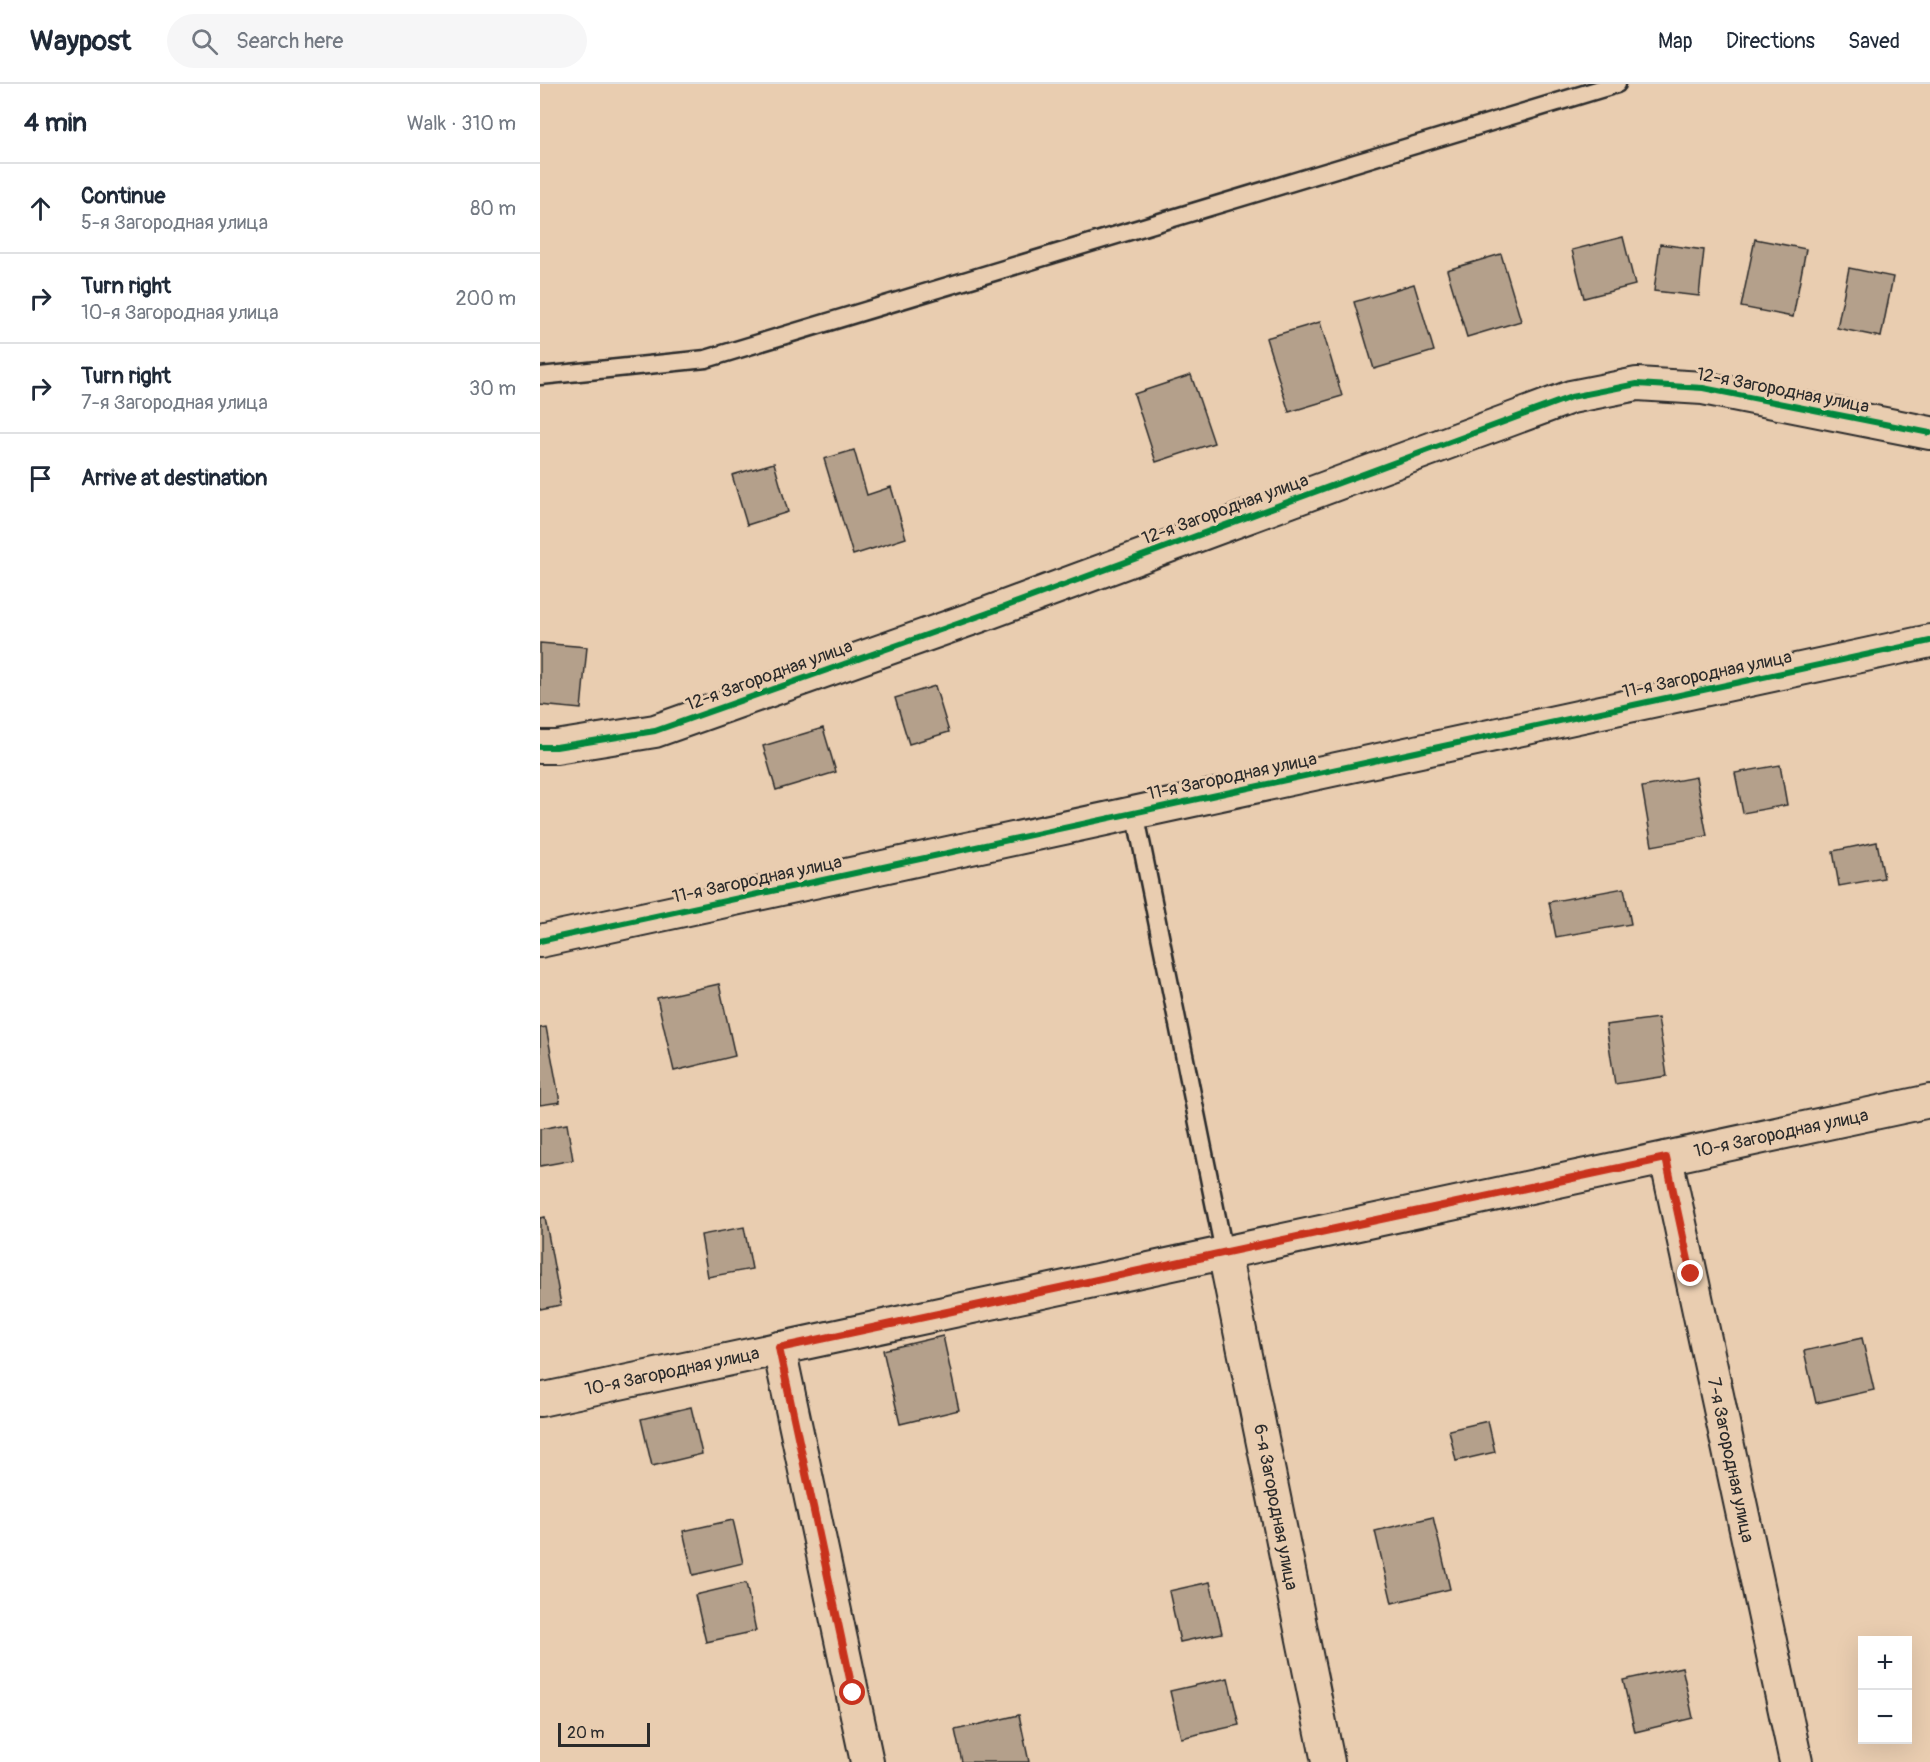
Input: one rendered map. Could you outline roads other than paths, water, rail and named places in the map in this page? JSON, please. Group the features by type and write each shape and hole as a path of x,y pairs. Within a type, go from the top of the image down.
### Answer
{"street":[{"name":"12-я Загородная улица","path":"540,747 556,747 655,731 988,613 1571,397 1637,384 1703,388 1930,433"},
{"name":"11-я Загородная улица","path":"540,941 1930,641"},
{"name":"10-я Загородная улица","path":"540,1400 1930,1101"},
{"name":"7-я Загородная улица","path":"1666,1158 1796,1762"},
{"name":"6-я Загородная улица","path":"1224,1252 1328,1762"},
{"path":"779,1348 867,1762"}],"lane":[{"path":"540,376 706,359 1617,84"},
{"path":"1135,812 1224,1252"}]}
